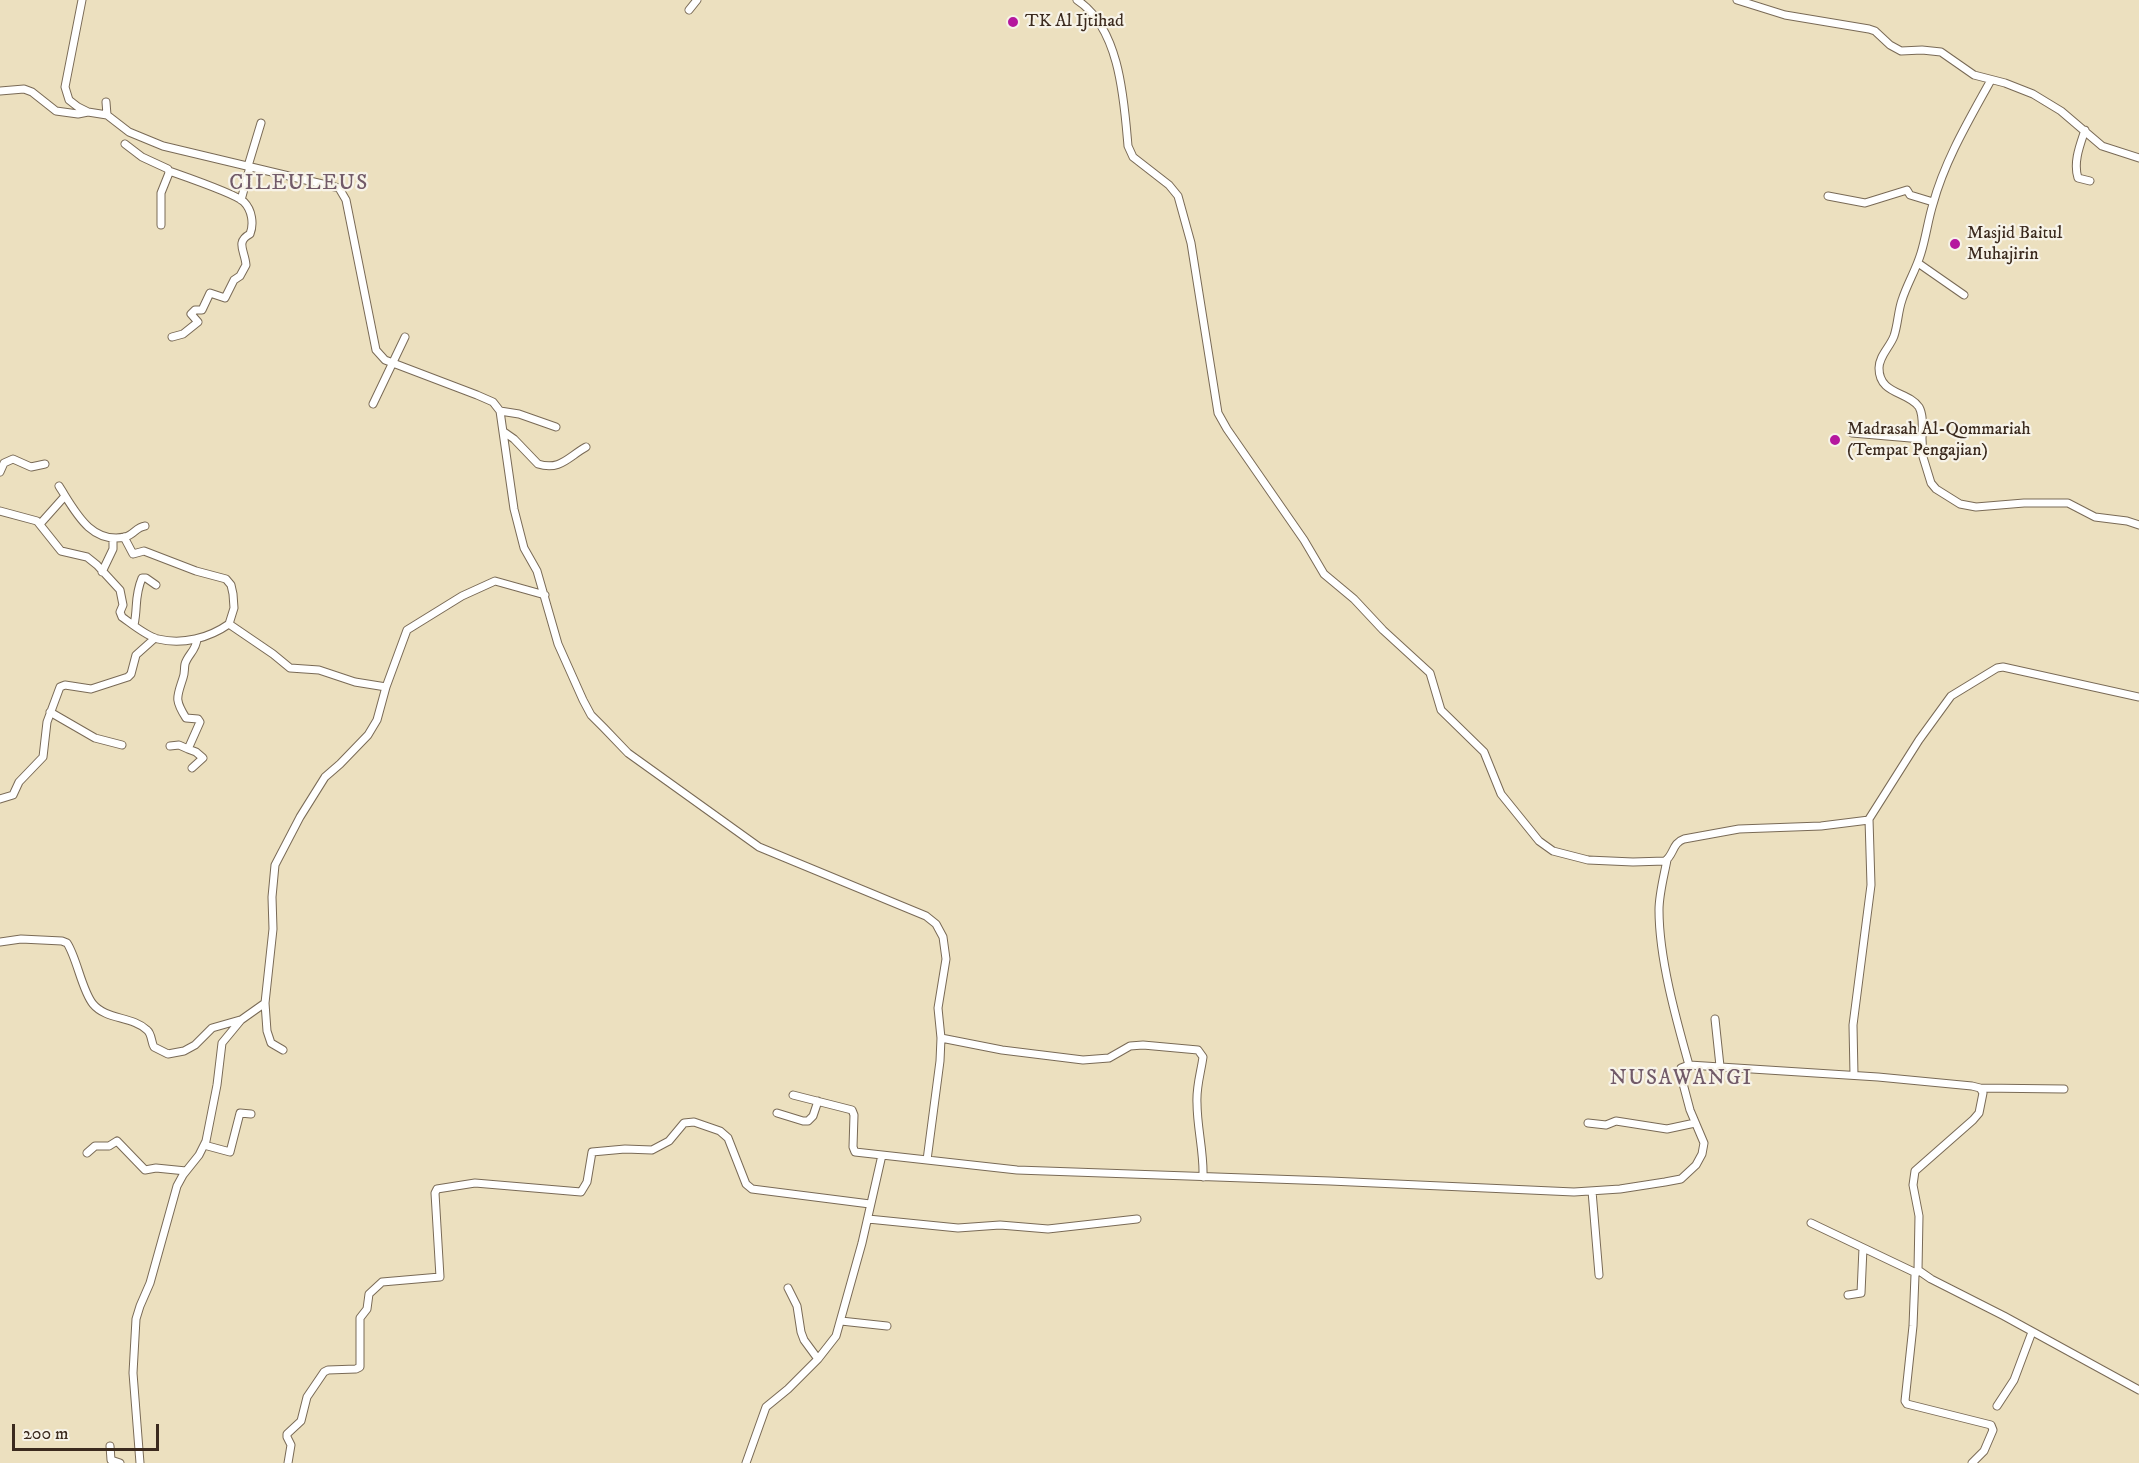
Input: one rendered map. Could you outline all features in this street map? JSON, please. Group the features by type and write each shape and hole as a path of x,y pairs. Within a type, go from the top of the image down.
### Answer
{"street":[{"path":"81,0 65,87 72,104 106,115 129,132 163,146 339,188 344,194 376,350 379,355 493,402 500,411 519,532 524,548 537,571 558,644 591,715 628,753 759,847 927,916 936,924 943,937 946,959 939,998 940,1061 927,1160"},
{"path":"689,10 697,0"},
{"path":"1077,0 1097,18 1118,66 1128,146 1133,158 1169,185 1178,196 1191,243 1218,413 1304,540 1319,568 1427,669 1432,677 1441,710 1484,752 1501,794 1546,847 1588,860 1633,862 1667,860"},
{"path":"1737,0 1785,15 1869,29 1901,51 1941,52 1965,70 2033,94 2108,149 2139,158"},
{"path":"1991,80 1970,116 1948,162 1933,202 1918,263 1903,297 1895,334 1878,365 1880,377 1883,383 1918,407 1922,415 1923,457 1931,483 1936,489 1960,504 1976,507 2024,503 2068,503 2095,518 2127,521 2139,525"},
{"path":"0,91 24,89 32,92 56,111 78,114 88,111"},
{"path":"106,102 106,115"},
{"path":"241,200 261,123"},
{"path":"2085,130 2077,154 2076,172 2078,178 2090,181"},
{"path":"125,144 142,157 164,165 169,171 241,200 252,222 250,234 244,237 241,244 246,260 244,271 234,280 225,298 210,293 202,310 195,310 191,315 198,320 196,324 183,334 172,337"},
{"path":"161,225 161,193 169,171"},
{"path":"1828,196 1865,203 1907,190 1911,195 1933,202"},
{"path":"1918,263 1964,295"},
{"path":"373,404 405,337"},
{"path":"500,411 519,414 556,427"},
{"path":"504,432 538,464 543,465 558,466 586,447"},
{"path":"1852,433 1922,439"},
{"path":"0,472 4,464 13,459 31,466 45,464"},
{"path":"59,486 90,529 102,537 124,537 131,534 137,527 145,526"},
{"path":"40,524 65,496"},
{"path":"0,511 30,518 40,524 47,536 61,551 87,557 120,590 123,605 120,612 122,617 155,638 197,639 211,635 229,624 234,608 231,585 226,579 196,571 144,551 133,554 124,537"},
{"path":"102,572 114,548 113,538"},
{"path":"134,625 136,592 142,578 156,585"},
{"path":"283,1050 271,1043 267,1031 265,1003 273,929 272,897 275,865 300,817 325,777 368,735 377,720 386,687 407,630 462,596 495,581 545,595"},
{"path":"229,624 290,668 319,670 355,682 386,687"},
{"path":"0,799 13,795 21,780 43,756 46,722 61,686 91,689 130,675 136,655 155,638"},
{"path":"188,749 200,722 198,719 186,719 176,695 184,676 186,663 196,649 197,639"},
{"path":"1854,1075 1853,1025 1871,885 1869,820 1919,740 1951,696 1997,668 2007,667 2139,697"},
{"path":"50,712 94,738 122,744"},
{"path":"170,746 178,745 204,757 192,768"},
{"path":"1689,1065 1673,1007 1660,928 1659,903 1667,860 1676,844 1684,839 1739,828 1821,826 1869,820"},
{"path":"0,942 21,939 67,943 93,1004 112,1016 147,1030 154,1047 164,1054 184,1051 195,1045 212,1028 241,1020"},
{"path":"140,1463 133,1373 136,1319 150,1283 177,1186 204,1145 217,1085 220,1051 227,1036 241,1020 265,1003"},
{"path":"1715,1019 1720,1066"},
{"path":"941,1038 1002,1050 1083,1060 1109,1058 1130,1046 1198,1050 1203,1057 1197,1090 1203,1177"},
{"path":"793,1095 852,1110 855,1152 1017,1170 1592,1191 1681,1179 1696,1165 1702,1154 1704,1143 1688,1102 1681,1072 1681,1068 1689,1065 1854,1075 1980,1088 2064,1089"},
{"path":"1972,1463 1988,1444 1993,1430 1991,1425 1907,1404 1905,1401 1917,1272 1919,1216 1912,1185 1915,1171 1979,1113 1983,1093 1980,1088"},
{"path":"777,1113 808,1121 813,1116 818,1101"},
{"path":"204,1145 230,1152 240,1113 251,1114"},
{"path":"1588,1123 1606,1125 1614,1121 1664,1129 1695,1123"},
{"path":"288,1463 291,1446 287,1434 301,1421 307,1397 319,1380 328,1370 360,1367 360,1318 367,1309 369,1294 382,1282 440,1277 436,1189 472,1183 581,1192 587,1179 592,1152 625,1149 652,1150 669,1141 684,1123 691,1122 720,1131 728,1138 746,1184 751,1189 870,1204"},
{"path":"87,1153 95,1146 109,1146 117,1141 145,1170 156,1168 186,1171"},
{"path":"746,1463 766,1407 818,1359 836,1336 882,1155"},
{"path":"1592,1191 1599,1275"},
{"path":"867,1219 958,1228 1000,1225 1048,1229 1137,1219"},
{"path":"1811,1222 1931,1279 2139,1389"},
{"path":"1848,1295 1861,1293 1863,1248"},
{"path":"789,1288 797,1306 801,1332 818,1359"},
{"path":"841,1321 887,1326"},
{"path":"1997,1406 2014,1380 2032,1332"},
{"path":"110,1446 111,1460 120,1463"}],"place":[{"name":"TK Al Ijtihad","path":"1013,22"},
{"name":"Masjid Baitul Muhajirin","path":"1955,244"},
{"name":"Madrasah Al-Qommariah (Tempat Pengajian)","path":"1835,440"}],"district":[{"name":"CILEULEUS","path":"299,185"},
{"name":"NUSAWANGI","path":"1681,1080"}]}
